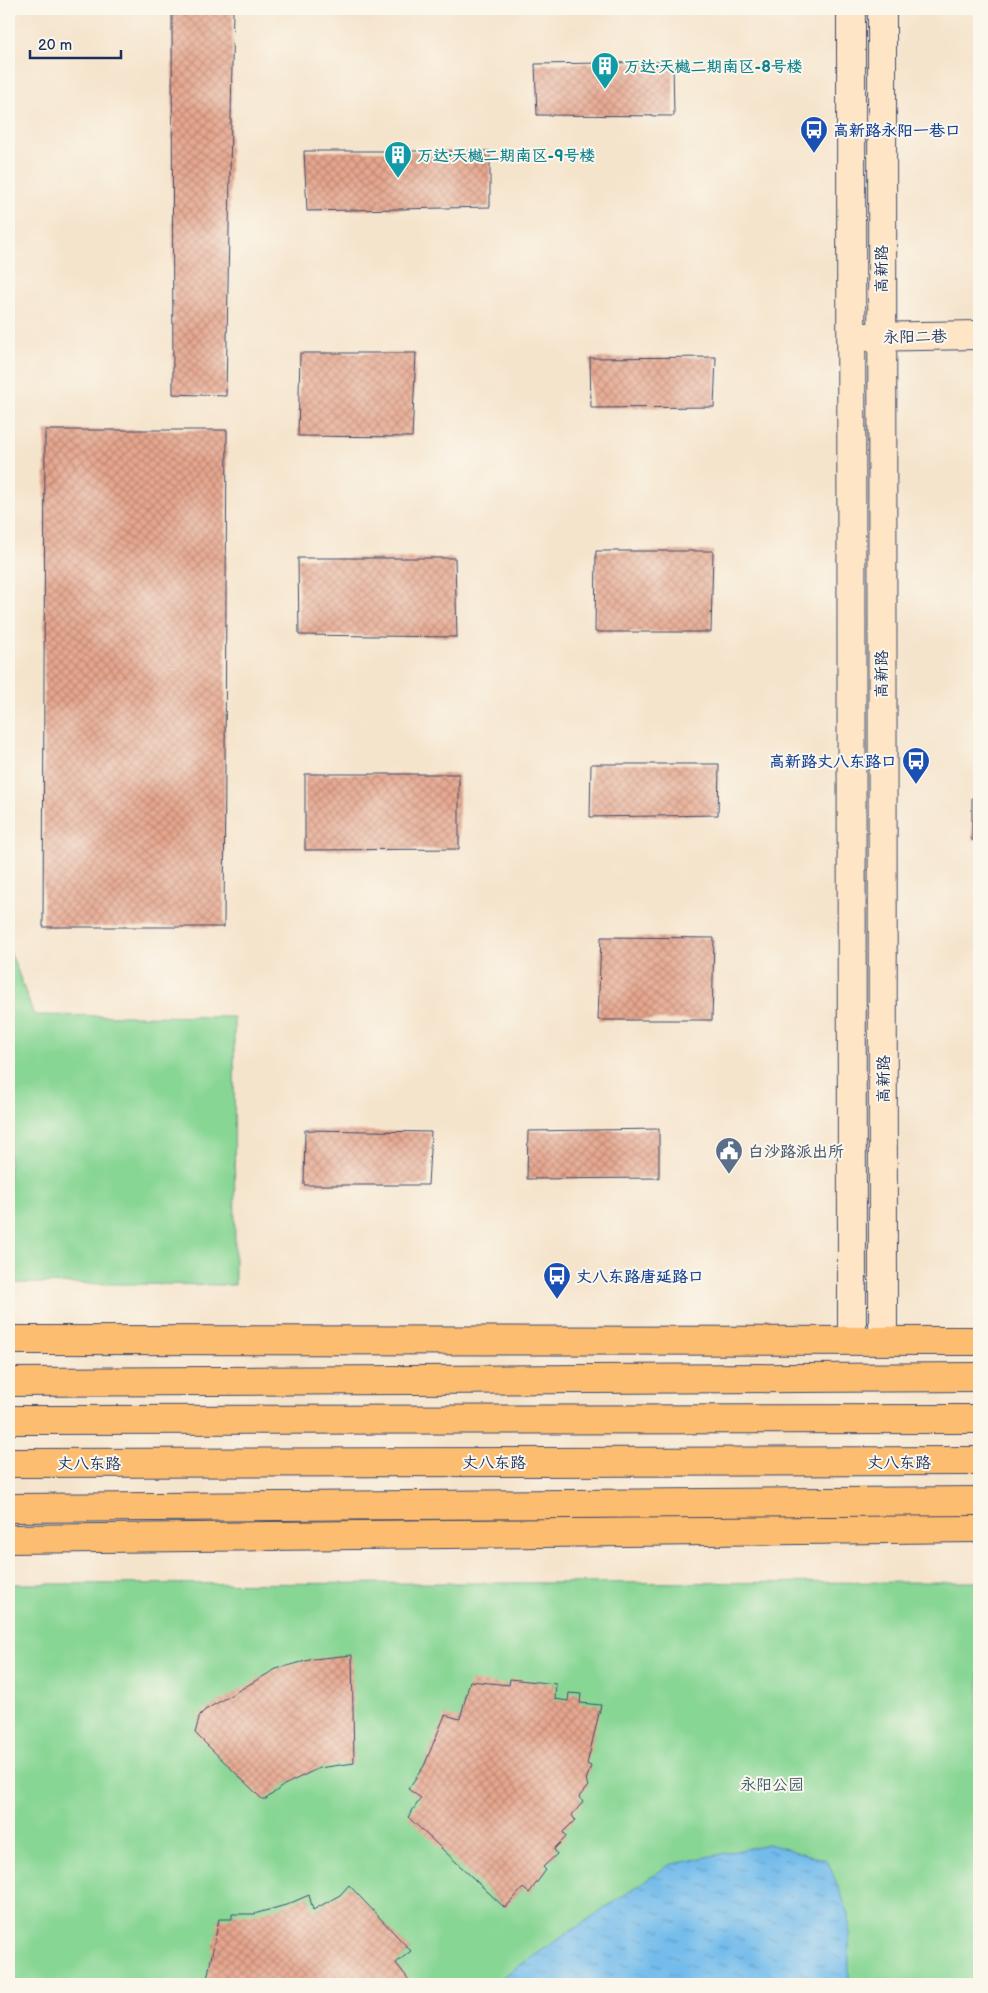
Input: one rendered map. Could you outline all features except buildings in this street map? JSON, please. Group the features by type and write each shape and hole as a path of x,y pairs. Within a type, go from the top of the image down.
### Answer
{"main road":[{"name":"高新路","path":"850,9 852,1340"},
{"name":"高新路","path":"882,9 880,336 883,1340"},
{"name":"永阳二巷","path":"850,337 979,335"},
{"path":"9,1340 979,1341"},
{"path":"9,1382 979,1377"},
{"path":"9,1420 979,1419"},
{"name":"丈八东路","path":"9,1463 979,1461"},
{"path":"9,1508 979,1501"},
{"path":"9,1539 979,1528"}],"green space":[{"path":"9,948 34,1015 234,1017 235,1285 9,1283"},
{"name":"永阳公园","path":"979,1582 979,1984 9,1984 9,1584"}],"water":[{"path":"768,1844 827,1860 849,1914 849,1984 492,1984 669,1865"}],"place":[{"name":"万达·天樾二期南区-8号楼","path":"605,90"},
{"name":"高新路永阳一巷口","path":"814,154"},
{"name":"万达·天樾二期南区-9号楼","path":"398,179"},
{"name":"高新路丈八东路口","path":"916,785"},
{"name":"白沙路派出所","path":"729,1175"},
{"name":"丈八东路唐延路口","path":"557,1300"}]}
